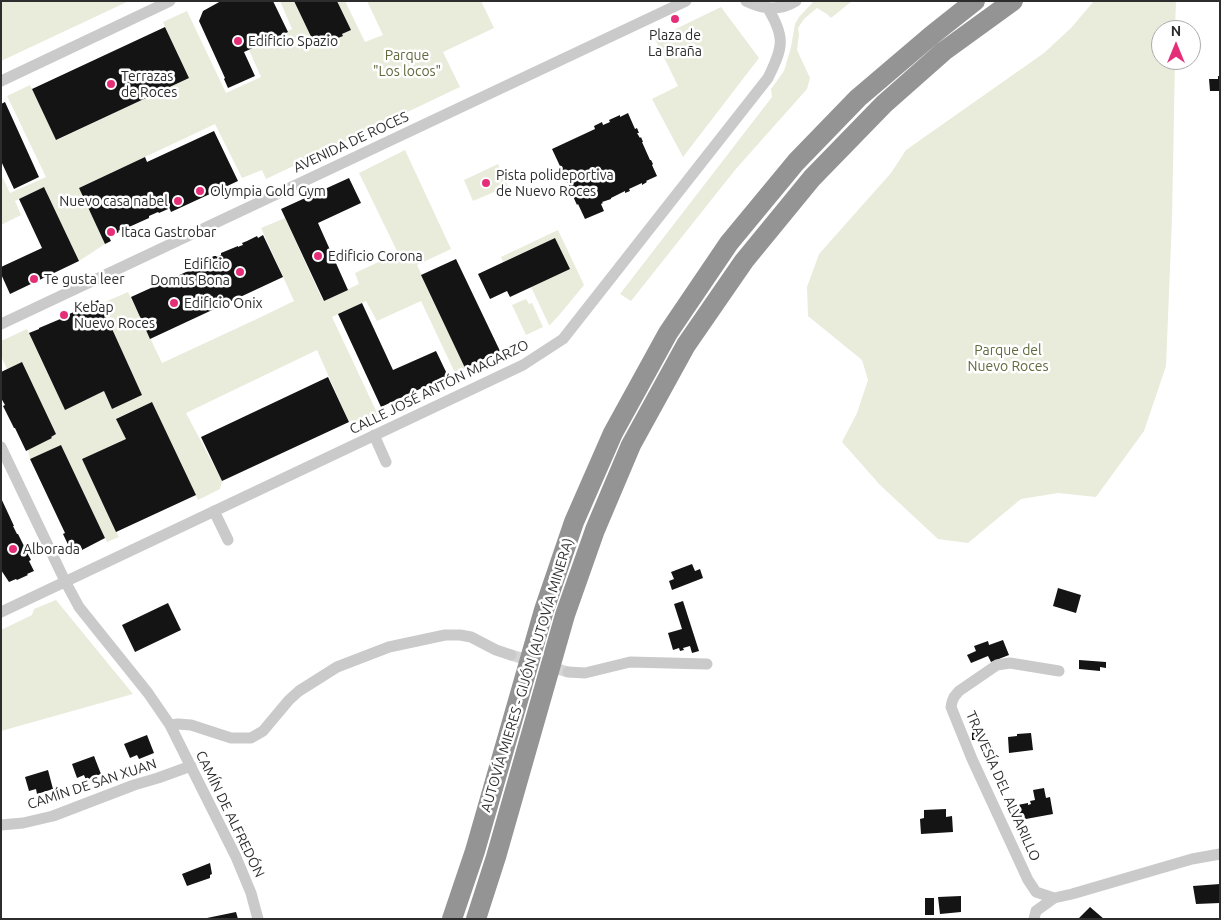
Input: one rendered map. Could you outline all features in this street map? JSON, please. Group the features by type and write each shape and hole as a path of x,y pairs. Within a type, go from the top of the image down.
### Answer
{"highway":[{"name":"AUTOVÍA MIERES - GIJÓN (AUTOVÍA MINERA)","path":"452,919 475,851 544,610 574,522 613,433 668,333 729,244 796,162 858,98 974,1"},
{"path":"476,919 496,857 565,615 595,530 631,445 686,345 744,261 819,172 884,104 944,51 1013,1"}],"street":[{"path":"1,81 170,1"},
{"name":"AVENIDA DE ROCES","path":"1,324 686,1"},
{"path":"746,1 767,8 790,5 796,1"},
{"name":"CALLE JOSÉ ANTÓN MAGARZO","path":"1,612 523,365 563,339 768,78 781,48 775,20 767,8"},
{"path":"374,435 386,462"},
{"name":"CAMÍN DE ALFREDÓN","path":"1,448 79,607 148,693 170,725 236,857 251,893 258,919"},
{"path":"214,511 228,540"},
{"path":"170,725 191,725 231,738 251,738 263,731 299,691 337,667 388,647 445,635 460,634 471,637 496,650 511,655"},
{"path":"568,672 585,673 630,662 707,664"},
{"name":"TRAVESÍA DEL ALVARILLO","path":"1054,898 1036,892 1028,880 972,759 951,707 954,697 959,691 997,665 1010,663 1059,671"},
{"name":"CAMÍN DE SAN XUAN","path":"1,825 23,823 53,816 191,766"},
{"path":"1034,919 1036,911 1054,898 1192,859 1220,854"}],"green space":[{"path":"1,1 129,1 1,61"},
{"name":"Parque \"Los locos\"","path":"280,1 294,1 316,47 351,30 337,1 345,1 365,42 383,35 367,1 481,1 494,28 443,52 460,87 266,179 262,170 242,178 215,124 79,188 105,244 79,261 44,187 15,201 21,215 1,225 1,174 10,193 46,177 7,96 30,85 57,140 189,78 163,22 187,11 226,93 261,77 249,50 292,29"},
{"path":"814,1 852,1 831,18 817,8 804,19 798,28 797,50 810,78 807,89 735,170 631,301 620,294 772,97 771,89 784,71 795,24"},
{"name":"Parque del Nuevo Roces","path":"1094,1 1176,1 1175,20 1151,20 1151,70 1175,70 1172,218 1166,366 1144,431 1096,497 1058,493 1021,499 968,543 938,539 880,485 842,442 857,413 868,380 862,360 808,316 807,287 819,254 891,173 906,150 1044,53 1071,28"},
{"path":"721,7 759,58 683,157 652,99 678,86 655,39"},
{"path":"405,150 451,249 417,265 465,368 455,373 421,301 377,321 366,301 332,317 378,415 354,426 351,420 349,422 317,350 186,413 222,481 220,489 198,500 152,402 117,418 126,439 82,459 119,537 107,542 61,445 30,459 28,450 56,434 7,369 1,356 1,341 27,329 65,409 104,391 112,409 142,395 100,304 128,292 162,363 261,317 294,301 261,228 285,218 323,301 359,284 355,273 398,253 359,173"},
{"name":"Pista polideportiva de Nuevo Roces","path":"498,164 508,186 473,201 464,180"},
{"path":"558,230 584,285 549,325 531,287 569,269 555,238 503,262 501,257"},
{"path":"526,299 529,304 532,303 543,327 526,335 512,305"},
{"path":"56,600 133,694 1,731 1,630 32,615 34,609"}],"building":[{"name":"Edificio Spazio","path":"221,1 273,1 288,32 244,52 255,76 228,88 199,21 203,11"},
{"path":"294,1 337,1 351,30 342,34 343,36 329,40 330,42 316,47"},
{"name":"Terrazas de Roces","path":"165,27 189,78 56,140 32,89"},
{"path":"1218,76 1220,76 1220,91 1210,91 1209,79 1218,79"},
{"path":"5,102 39,177 14,189 1,161 1,104"},
{"path":"628,113 635,129 637,128 639,133 637,133 641,137 657,176 642,185 642,183 629,189 630,191 625,193 625,191 602,202 604,211 585,219 552,149 595,129 594,126 602,122 603,125 610,122 609,120"},
{"path":"214,131 238,181 171,212 169,207 167,207 168,209 118,231 109,237 111,241 105,244 79,188 145,157 147,162"},
{"name":"Edificio Corona","path":"349,178 361,203 318,223 348,290 324,301 281,209"},
{"path":"44,187 79,261 10,294 1,274 1,267 42,248 19,199"},
{"path":"263,235 283,277 150,339 131,297 197,267 214,256 217,257 221,253"},
{"path":"555,238 570,269 510,297 507,291 490,299 478,274"},
{"path":"456,259 500,351 465,368 421,275"},
{"path":"98,300 142,395 112,409 104,391 65,410 29,333 89,306"},
{"path":"362,303 393,370 436,351 448,376 381,407 338,314"},
{"path":"22,362 56,434 52,438 26,451 3,406 5,405 1,398 1,372"},
{"path":"328,377 349,422 222,481 201,437"},
{"path":"152,402 196,495 116,532 82,459 126,439 116,419"},
{"path":"61,445 105,538 72,553 63,534 65,533 30,459"},
{"name":"Alborada","path":"1,498 31,560 29,561 34,571 9,582 1,570"},
{"path":"692,564 695,571 700,569 703,578 672,590 669,581 674,579 671,572"},
{"path":"1058,588 1081,595 1076,613 1053,606"},
{"path":"683,601 699,651 692,653 690,646 680,651 679,648 673,650 668,633 682,629 674,604"},
{"path":"168,603 181,630 135,652 122,625"},
{"path":"1003,640 1009,655 991,662 988,656 971,663 967,655 976,651 974,646 988,641 989,645"},
{"path":"1079,660 1106,662 1106,668 1100,667 1100,671 1079,669"},
{"path":"972,732 982,732 983,740 972,740"},
{"path":"1031,733 1033,750 1009,753 1008,737"},
{"path":"147,735 154,753 139,759 137,755 130,758 124,744"},
{"path":"94,756 101,774 86,780 84,775 77,778 72,764"},
{"path":"48,770 53,789 37,794 36,789 29,791 25,777"},
{"path":"1044,788 1046,798 1050,797 1053,814 1015,821 1012,806 1031,804 1030,801 1035,800 1033,790"},
{"path":"946,809 946,817 952,816 953,832 921,834 920,819 924,818 924,810"},
{"path":"210,863 212,874 210,878 187,886 182,874"},
{"path":"1220,884 1220,903 1196,904 1193,886"},
{"path":"961,896 961,912 940,914 938,897"},
{"path":"925,898 934,898 934,915 925,915"},
{"path":"1090,907 1104,919 1080,919"},
{"path":"236,912 238,919 207,919 207,918"}],"tunnel":[{"path":"511,655 568,672"}],"place":[{"name":"Plaza de La Braña","path":"675,19"},
{"name":"Edificio Spazio","path":"238,41"},
{"name":"Terrazas de Roces","path":"111,84"},
{"name":"Pista polideportiva de Nuevo Roces","path":"486,183"},
{"name":"Olympia Gold Gym","path":"200,191"},
{"name":"Nuevo casa nabel","path":"178,201"},
{"name":"Itaca Gastrobar","path":"111,232"},
{"name":"Edificio Corona","path":"318,256"},
{"name":"Edificio Domus Bona","path":"240,272"},
{"name":"Te gusta leer","path":"34,279"},
{"name":"Edificio Onix","path":"174,303"},
{"name":"Kebap Nuevo Roces","path":"64,315"},
{"name":"Alborada","path":"13,549"}]}
